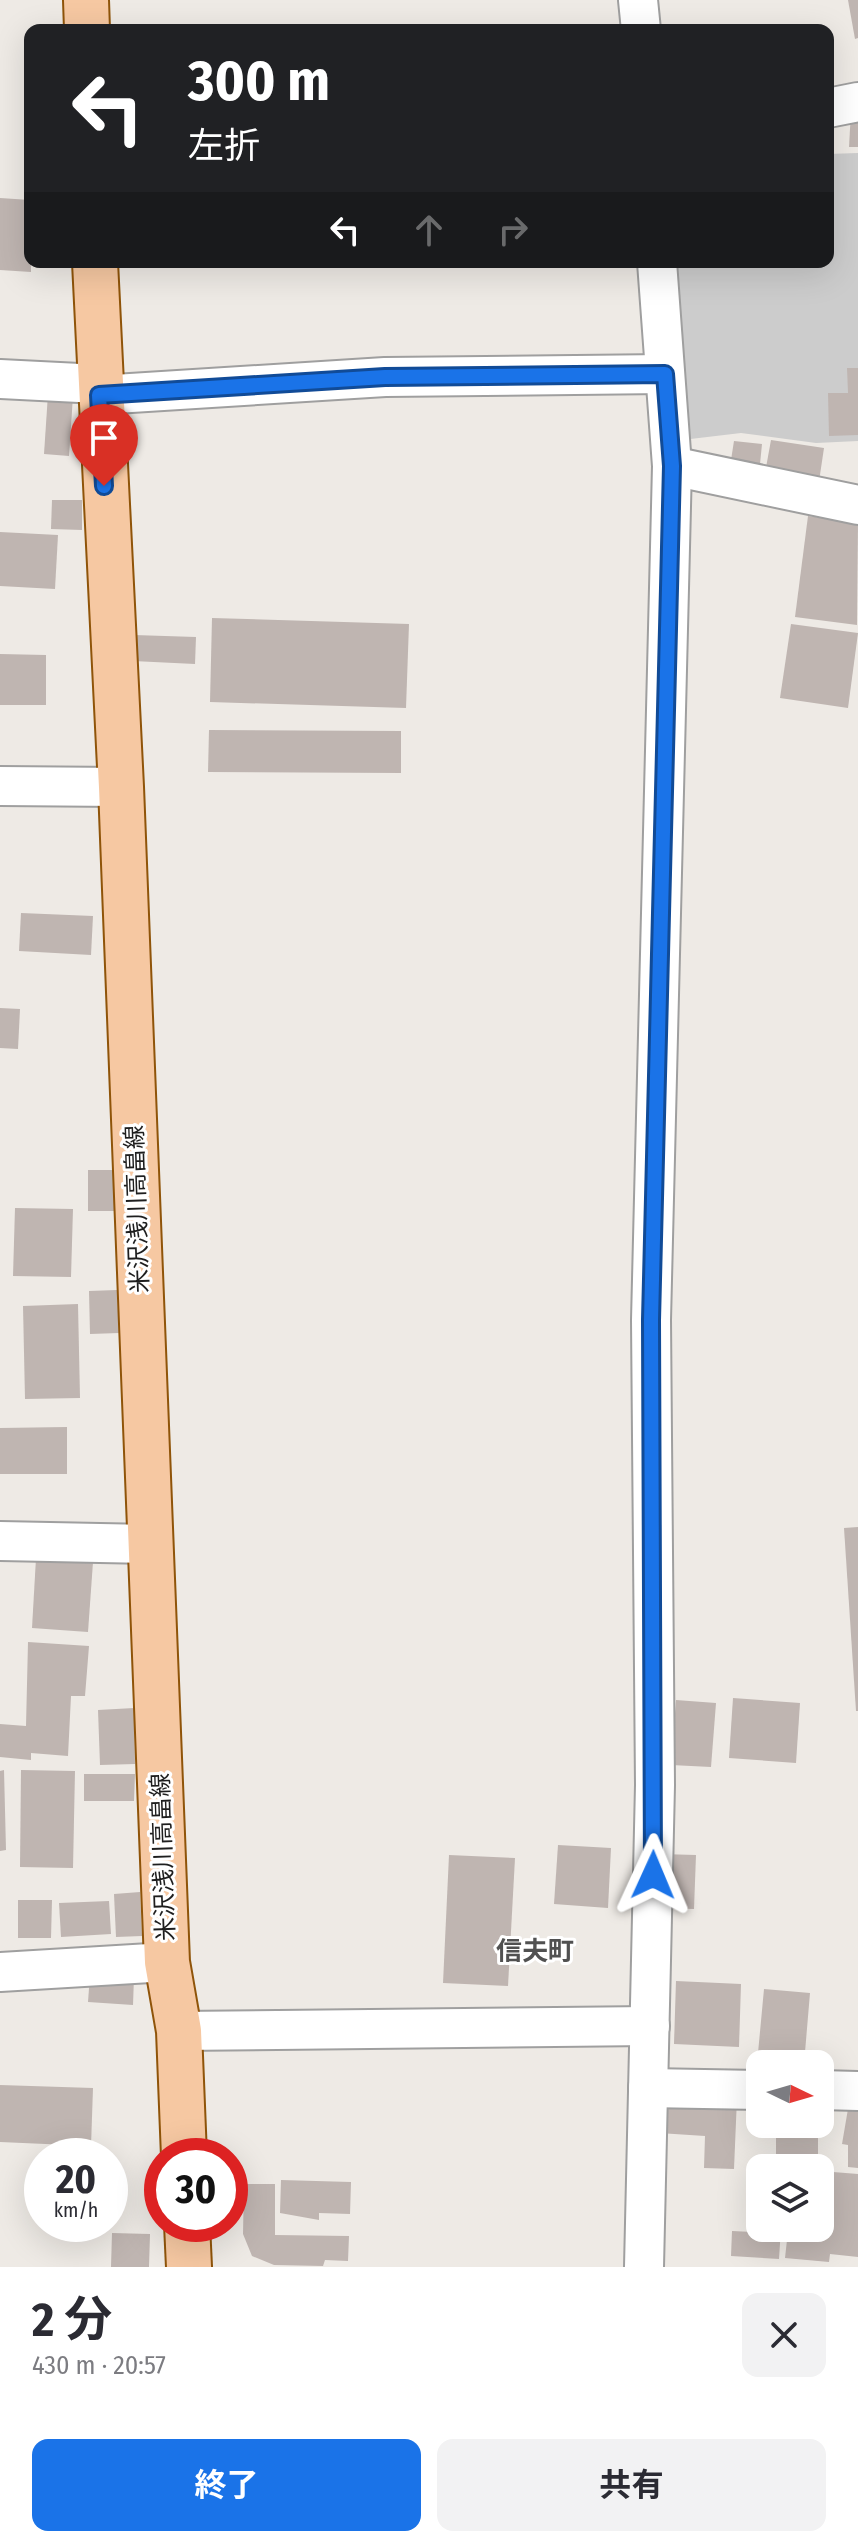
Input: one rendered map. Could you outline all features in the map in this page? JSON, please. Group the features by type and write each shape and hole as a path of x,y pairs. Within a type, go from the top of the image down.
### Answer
{"main road":[{"path":"86,0 87,24"},
{"name":"米沢浅川高畠線","path":"95,268 121,787 167,1962 179,2031 183,2138"},
{"path":"188,2242 189,2267"}],"street":[{"path":"638,0 640,24"},
{"path":"834,107 858,102"},
{"path":"644,2267 655,1785 651,1320 672,466 657,268"},
{"path":"0,379 99,389 385,377 665,374"},
{"path":"672,466 858,505"},
{"path":"0,786 121,787"},
{"path":"0,1541 150,1544"},
{"path":"0,1972 167,1962"},
{"path":"179,2031 650,2026"},
{"path":"648,2088 746,2090"},
{"path":"834,2090 858,2091"}],"shaded area":[{"path":"858,153 858,441 816,443 741,433 682,440 669,268 834,268 834,154"}],"building":[{"path":"848,0 858,0 858,38 855,39"},
{"path":"851,111 858,111 858,147 849,147"},
{"path":"0,198 24,200 24,268 31,268 31,272 0,270"},
{"path":"847,368 858,368 858,435 829,436 828,393 848,393"},
{"path":"48,394 73,396 69,456 44,454"},
{"path":"771,440 824,448 818,488 765,473"},
{"path":"734,441 762,444 760,464 731,460"},
{"path":"52,500 82,500 82,530 51,529"},
{"path":"808,516 858,523 857,625 795,617"},
{"path":"0,532 58,535 55,589 0,586"},
{"path":"212,618 409,624 406,708 210,702"},
{"path":"791,624 858,633 848,708 780,698"},
{"path":"134,635 196,637 195,664 133,661"},
{"path":"0,654 46,655 46,705 0,705"},
{"path":"209,730 401,731 401,773 208,772"},
{"path":"21,913 93,916 91,955 19,951"},
{"path":"0,1008 20,1009 18,1049 0,1048"},
{"path":"88,1170 114,1170 114,1211 88,1211"},
{"path":"15,1208 73,1209 71,1277 13,1276"},
{"path":"117,1290 119,1333 90,1334 89,1291"},
{"path":"78,1304 80,1398 25,1399 23,1306"},
{"path":"67,1427 67,1474 0,1474 0,1428"},
{"path":"858,1527 858,1711 856,1711 844,1528"},
{"path":"36,1558 93,1562 88,1632 32,1628"},
{"path":"28,1642 89,1646 85,1696 71,1696 68,1756 31,1753 31,1760 0,1757 0,1724 26,1726"},
{"path":"733,1698 800,1703 796,1763 729,1758"},
{"path":"676,1700 716,1703 711,1767 671,1765"},
{"path":"134,1708 135,1764 100,1765 98,1710"},
{"path":"4,1770 6,1850 0,1851 0,1771"},
{"path":"21,1770 75,1771 73,1868 20,1867"},
{"path":"84,1774 135,1774 134,1801 84,1801"},
{"path":"558,1845 611,1848 608,1908 554,1904"},
{"path":"661,1854 696,1855 694,1909 659,1908"},
{"path":"449,1855 515,1858 508,1986 443,1983"},
{"path":"140,1892 142,1936 116,1937 114,1894"},
{"path":"18,1900 52,1900 51,1938 18,1938"},
{"path":"109,1901 111,1934 61,1937 59,1903"},
{"path":"90,1975 134,1977 133,2005 88,2002"},
{"path":"676,1981 741,1984 739,2047 674,2044"},
{"path":"764,1989 810,1993 805,2050 758,2050"},
{"path":"0,2085 93,2088 91,2138 24,2138 24,2143 0,2142"},
{"path":"661,2094 737,2098 734,2169 704,2168 705,2136 659,2133"},
{"path":"849,2103 858,2104 858,2168 848,2167 848,2145 842,2144"},
{"path":"776,2138 818,2138 818,2154 776,2154"},
{"path":"834,2172 858,2174 858,2257 830,2254 829,2262 785,2258 787,2242 834,2242"},
{"path":"281,2180 351,2182 350,2214 319,2213 319,2220 280,2213"},
{"path":"248,2184 275,2184 275,2235 349,2236 348,2261 325,2260 323,2266 274,2265 252,2256 246,2242"},
{"path":"732,2231 746,2232 746,2242 780,2242 779,2259 731,2256"},
{"path":"128,2233 144,2234 144,2242 150,2242 149,2267 111,2267 112,2242 128,2242"}],"district":[{"name":"信夫町","path":"535,1951"}],"route":[{"path":"104,486 99,395 385,377 665,374 672,466 651,1320 653,1875"}]}
